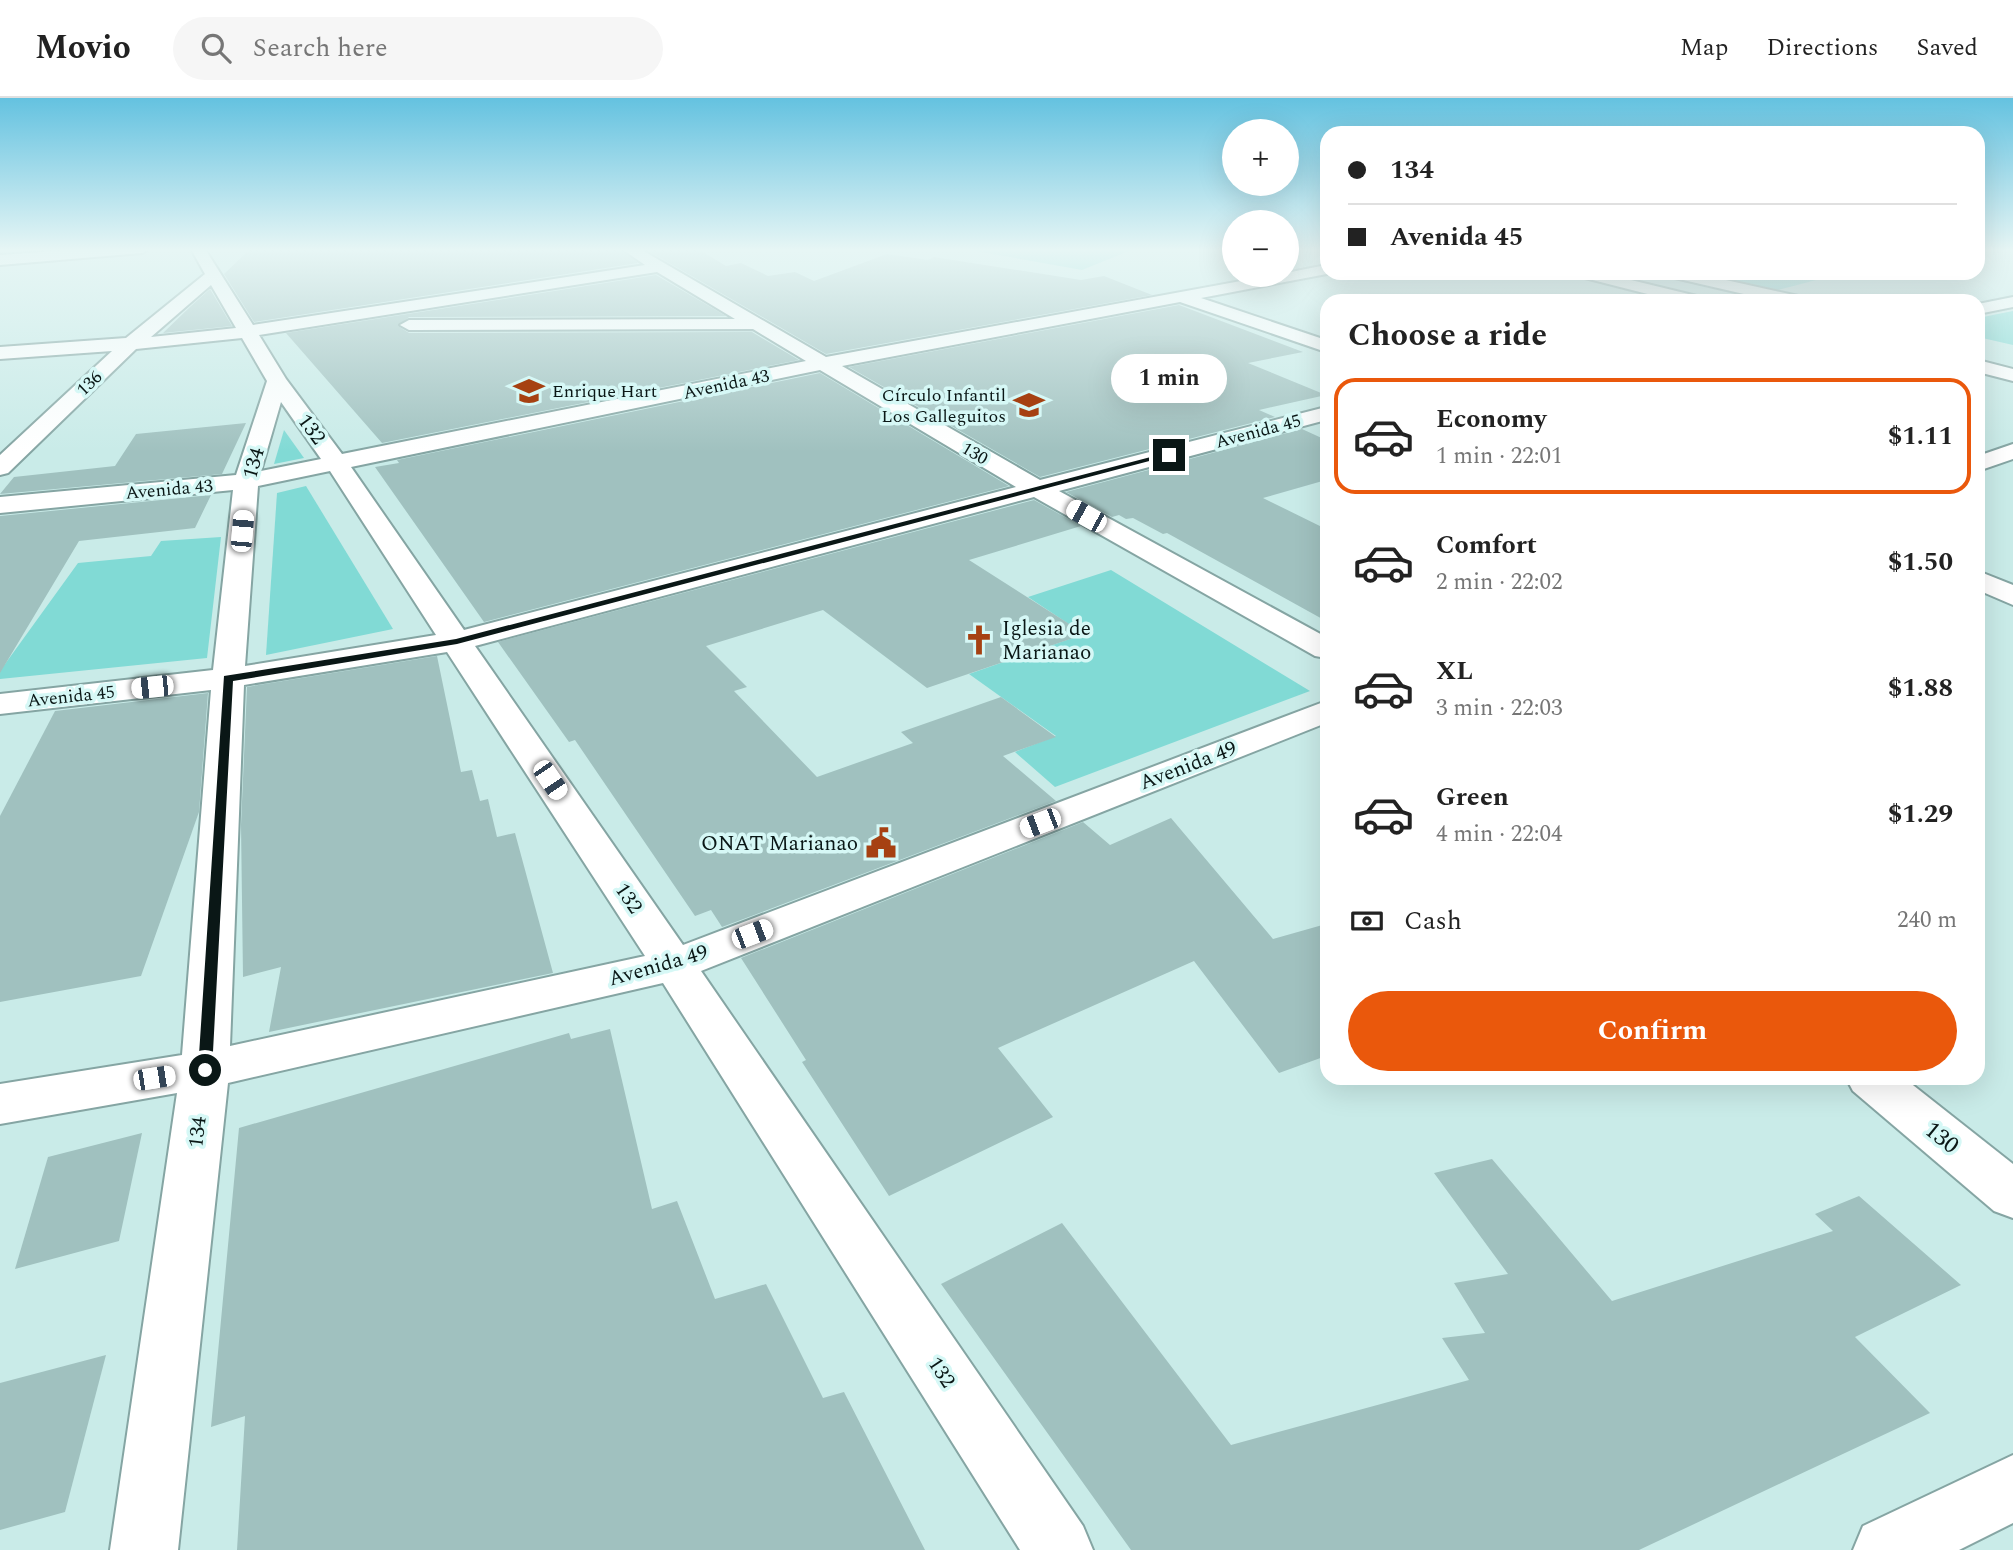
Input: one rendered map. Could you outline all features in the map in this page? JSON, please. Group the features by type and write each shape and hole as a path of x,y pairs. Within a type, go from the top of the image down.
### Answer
{"street":[{"name":"136","path":"0,468 130,345 164,317"},
{"name":"132","path":"238,317 277,381 337,464 674,965 1059,1550"},
{"path":"0,353 208,338 338,317"},
{"name":"130","path":"744,317 1037,489 1320,646"},
{"name":"Avenida 43","path":"0,505 246,481 825,363 1074,317"},
{"path":"1239,317 1320,344"},
{"path":"246,331 320,325 756,324"},
{"path":"1985,368 2013,375"},
{"name":"134","path":"144,1550 205,1070 228,678 246,481 277,381"},
{"name":"Avenida 45","path":"0,704 228,678 457,641 1320,415"},
{"path":"1985,461 2013,451"},
{"path":"1985,583 2013,596"},
{"name":"Avenida 49","path":"0,1104 205,1070 674,965 1320,713"},
{"name":"130","path":"1879,1085 2013,1195"},
{"path":"1887,1550 2013,1488"}],"shaded area":[{"path":"1985,317 2013,317 2013,345 1985,339"},
{"path":"284,430 304,458 274,464"},
{"path":"306,486 393,629 266,655 277,493"},
{"path":"221,537 207,658 0,679 0,671 78,563 151,556 161,541"},
{"path":"1111,570 1310,691 1055,787 1015,752 1056,736 969,674 1084,634 1028,597"}],"building":[{"path":"180,317 227,317 232,326 163,333"},
{"path":"251,317 288,317 254,322"},
{"path":"390,317 485,317 409,317 398,326 409,333 752,332 799,360 382,443 286,333"},
{"path":"762,317 1032,317 826,354"},
{"path":"1116,317 1210,317 1303,352 1248,363 1320,393 1320,396 1259,410 1275,417 1040,477 849,367"},
{"path":"820,373 1009,486 484,622 375,467 399,463 397,460"},
{"path":"246,423 222,474 0,494 14,477 115,466 136,434"},
{"path":"1302,429 1320,437 1320,482 1263,498 1320,526 1320,618 1167,533 1163,534 1133,518 1126,519 1119,515 1112,517 1066,492"},
{"path":"211,495 195,528 79,541 0,673 0,516"},
{"path":"1034,500 1081,526 969,560 1085,634 927,688 823,610 706,646 747,687 734,691 817,777 913,743 901,732 1001,697 1056,737 1003,756 1056,801 722,927 711,910 695,916 575,740 569,742 498,642"},
{"path":"437,656 461,772 472,770 480,801 488,799 497,837 515,833 553,973 269,1032 281,967 243,977 241,825 247,687"},
{"path":"208,693 199,812 141,976 0,1002 0,816 55,711"},
{"path":"1171,818 1273,939 1320,926 1320,1058 1279,1073 1194,961 998,1048 1053,1117 889,1196 802,1062 806,1060 741,958 1083,822 1110,845"},
{"path":"610,1029 652,1209 677,1201 715,1299 766,1284 823,1398 844,1392 925,1550 237,1550 245,1416 211,1427 239,1128 569,1033 571,1039"},
{"path":"142,1133 119,1241 15,1269 48,1157"},
{"path":"1492,1159 1612,1301 1833,1231 1815,1214 1859,1196 1961,1285 1855,1337 1930,1413 1639,1550 1131,1550 941,1284 1062,1223 1231,1445 1469,1380 1442,1338 1485,1333 1454,1283 1508,1274 1434,1173"},
{"path":"106,1355 65,1512 0,1530 0,1383"}],"place":[{"name":"Enrique Hart","path":"529,391"},
{"name":"Círculo Infantil Los Galleguitos","path":"1029,405"},
{"name":"Iglesia de Marianao","path":"979,640"},
{"name":"ONAT Marianao","path":"881,843"}],"route":[{"path":"205,1070 228,678 457,641 1169,455"}]}
